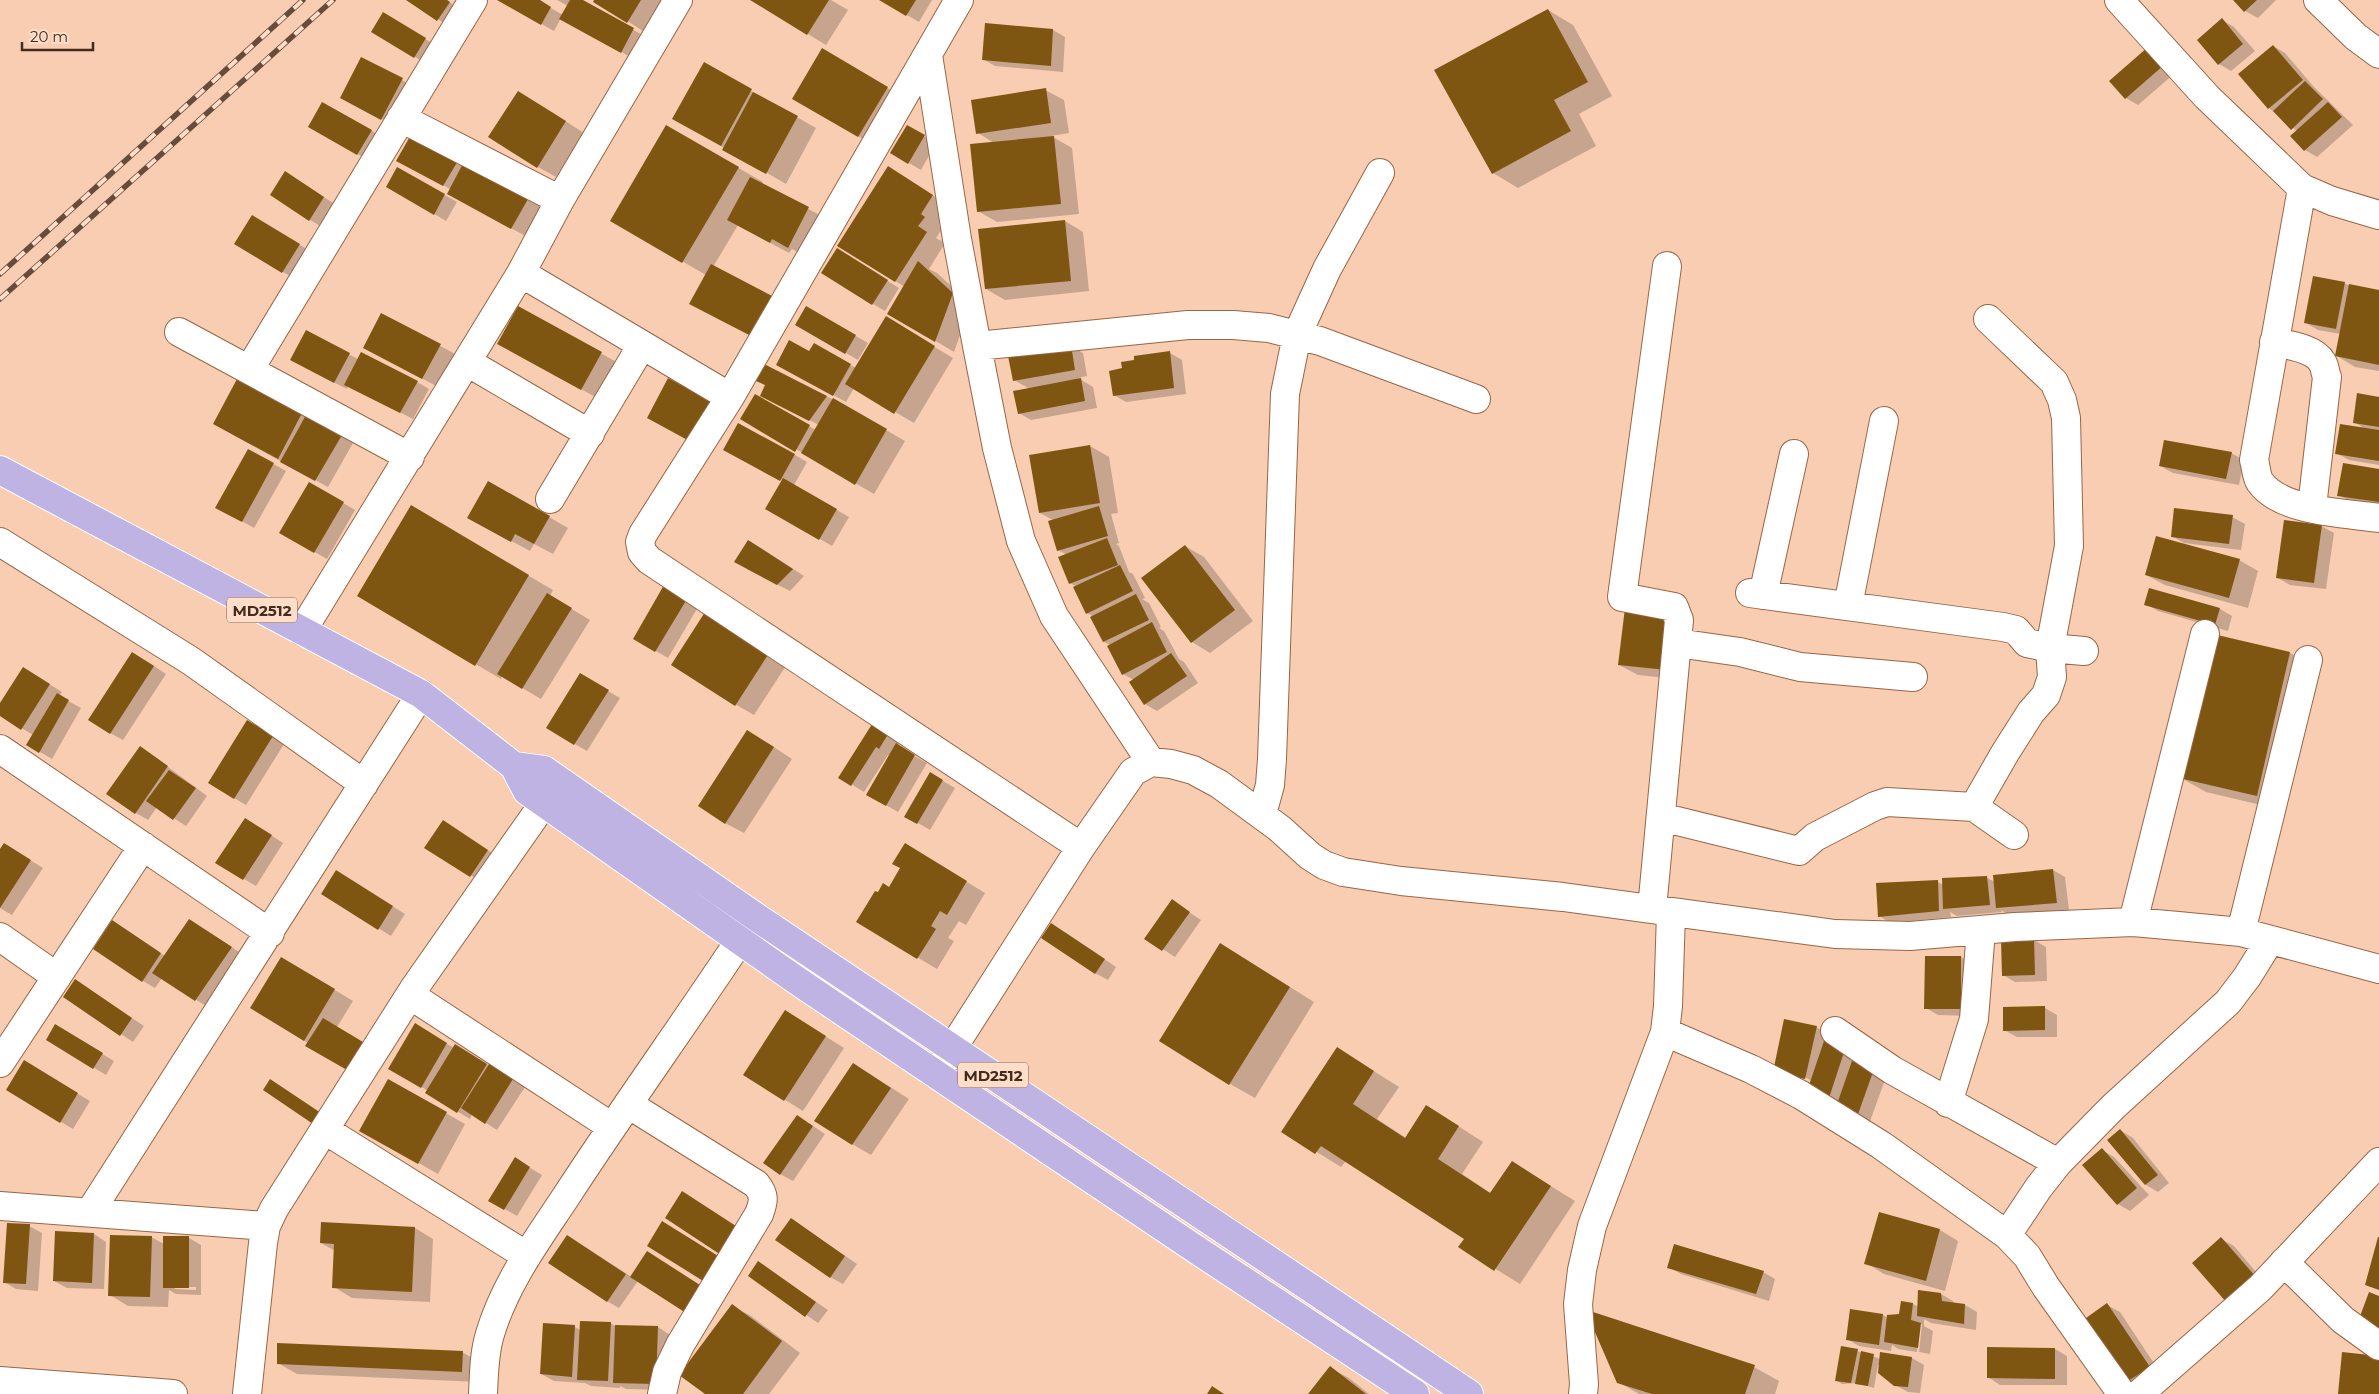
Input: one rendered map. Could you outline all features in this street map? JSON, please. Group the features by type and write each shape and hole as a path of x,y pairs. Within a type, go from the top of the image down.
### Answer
{"main road":[{"name":"MD2512","path":"0,470 421,694 514,766 527,791 544,803 936,1074 1415,1394"},
{"name":"MD2512","path":"514,766 544,770 756,917 1469,1394"}],"street":[{"path":"250,370 473,0"},
{"path":"302,631 467,362 678,0"},
{"path":"959,0 730,397 643,534 640,542 642,552 649,560 1081,847"},
{"path":"2119,0 2207,96 2302,188 2332,201 2379,215"},
{"path":"2318,0 2356,37 2379,54"},
{"path":"928,55 957,239 977,346 997,448 1021,541 1054,616 1151,762"},
{"path":"401,118 560,200"},
{"path":"1262,814 1270,784 1272,759 1285,394 1296,335 1327,269 1380,173"},
{"path":"2302,188 2254,460 2259,480 2272,495 2294,504 2379,518"},
{"path":"1583,1394 1584,1384 1578,1304 1582,1270 1592,1226 1665,1032 1668,1006 1661,911 1661,817 1678,632 1674,607 1622,597 1667,266"},
{"path":"520,273 730,397"},
{"path":"1974,807 2031,712 2046,695 2052,677 2050,648 2069,546 2066,418 2062,400 2054,382 1988,319"},
{"path":"977,346 1188,325 1233,325 1269,328 1320,341 1476,400"},
{"path":"180,332 410,457"},
{"path":"2274,342 2303,349 2315,355 2322,362 2327,378 2312,507"},
{"path":"550,499 642,345"},
{"path":"467,362 590,434"},
{"path":"1848,606 1884,421"},
{"path":"1794,454 1757,594 2002,627 2016,630 2027,643 2050,648 2084,651"},
{"path":"0,542 191,661 364,784"},
{"path":"1678,632 1740,652 1800,667 1913,677"},
{"path":"2133,922 2205,634"},
{"path":"2241,932 2308,660"},
{"path":"90,1212 421,694"},
{"path":"0,749 270,933"},
{"path":"936,1074 1081,847 1133,772 1151,762 1171,764 1193,770 1219,784 1262,814 1310,856 1324,865 1343,872 1401,881 1564,897 1835,934 1910,936 1981,930 2133,922 2241,932 2379,969"},
{"path":"1661,817 1799,852 1815,837 1887,802 1974,807 2014,835"},
{"path":"247,1394 266,1226 274,1209 410,995 544,803"},
{"path":"0,1063 143,846"},
{"path":"1948,1103 1974,1019 1981,930"},
{"path":"0,937 57,977"},
{"path":"483,1394 484,1361 489,1334 504,1296 527,1256 612,1127 740,940"},
{"path":"2007,1235 2039,1186 2058,1163 2114,1107 2228,1002 2247,977 2270,940"},
{"path":"410,995 612,1127"},
{"path":"1835,1031 1892,1070 2058,1163"},
{"path":"1665,1032 1751,1069 1801,1095 1881,1145 2007,1235 2028,1256 2046,1287 2122,1394"},
{"path":"628,1104 756,1184 762,1192 764,1202 759,1214 680,1345 667,1372 662,1394"},
{"path":"325,1130 527,1256"},
{"path":"2139,1394 2260,1288 2379,1162"},
{"path":"0,1206 266,1226"},
{"path":"2284,1262 2343,1320 2379,1346"},
{"path":"0,1382 135,1393 173,1394"}],"building":[{"path":"406,0 447,0 450,2 437,21"},
{"path":"497,0 540,0 551,7 541,25"},
{"path":"570,0 583,0 634,28 621,53 559,19"},
{"path":"594,0 641,0 627,23 593,2"},
{"path":"750,0 829,0 807,35"},
{"path":"879,0 916,0 906,16"},
{"path":"2233,0 2257,0 2244,12"},
{"path":"1548,9 1588,82 1554,100 1571,131 1492,174 1434,70"},
{"path":"383,12 426,38 414,58 371,32"},
{"path":"2222,18 2243,44 2218,65 2197,40"},
{"path":"985,23 1053,29 1051,66 982,60"},
{"path":"2273,45 2303,80 2268,109 2238,74"},
{"path":"2148,47 2164,65 2125,99 2109,81"},
{"path":"822,48 888,87 858,137 792,99"},
{"path":"361,57 403,78 381,120 340,98"},
{"path":"704,62 752,89 721,146 672,119"},
{"path":"2305,81 2323,99 2291,130 2273,111"},
{"path":"1046,88 1051,123 976,134 971,100"},
{"path":"518,91 566,121 537,168 488,137"},
{"path":"753,92 798,116 766,174 722,150"},
{"path":"322,102 372,130 357,155 308,127"},
{"path":"2328,102 2342,117 2304,151 2290,136"},
{"path":"666,125 739,167 682,263 610,221"},
{"path":"907,125 925,135 908,164 890,153"},
{"path":"412,133 459,159 443,186 396,161"},
{"path":"1054,136 1061,204 977,212 970,144"},
{"path":"467,156 532,192 511,229 447,194"},
{"path":"888,166 933,195 921,214 925,217 918,226 927,232 895,282 837,246"},
{"path":"397,167 445,194 434,215 386,187"},
{"path":"285,171 324,197 309,221 270,195"},
{"path":"750,177 809,207 788,248 772,239 770,243 727,220"},
{"path":"252,215 300,244 282,273 234,244"},
{"path":"1065,220 1071,281 985,289 978,229"},
{"path":"837,248 888,280 872,305 821,273"},
{"path":"918,261 953,293 935,342 887,314"},
{"path":"711,264 772,296 751,336 689,304"},
{"path":"2313,276 2345,282 2336,329 2304,323"},
{"path":"2349,284 2379,290 2379,365 2335,356"},
{"path":"518,306 602,352 581,390 497,344"},
{"path":"806,306 856,335 845,354 795,325"},
{"path":"381,313 441,344 422,379 363,348"},
{"path":"886,316 935,346 894,414 845,384"},
{"path":"306,330 350,353 334,383 290,360"},
{"path":"789,340 809,351 814,343 851,364 833,396 776,365"},
{"path":"1071,345 1075,370 1013,381 1008,356"},
{"path":"1170,351 1174,388 1113,396 1109,371 1122,368 1121,362 1134,360 1134,356"},
{"path":"361,352 418,381 400,413 344,385"},
{"path":"764,364 827,396 809,421 760,396 765,385 756,381"},
{"path":"668,378 714,403 693,443 647,418"},
{"path":"1081,378 1085,401 1018,414 1013,391"},
{"path":"237,379 302,413 278,459 213,424"},
{"path":"2357,393 2379,397 2379,427 2353,423"},
{"path":"755,394 810,425 795,452 740,419"},
{"path":"833,398 887,429 855,485 801,453"},
{"path":"306,415 342,435 315,481 280,462"},
{"path":"738,423 795,454 780,481 723,450"},
{"path":"2340,424 2379,430 2379,461 2335,454"},
{"path":"2164,440 2232,452 2226,479 2159,466"},
{"path":"1090,445 1100,503 1039,513 1029,455"},
{"path":"248,449 274,463 242,522 215,508"},
{"path":"2343,463 2379,469 2379,502 2337,496"},
{"path":"783,478 837,509 819,540 765,509"},
{"path":"488,481 550,516 534,544 515,534 511,542 467,518"},
{"path":"309,482 344,502 314,553 279,533"},
{"path":"411,505 529,575 475,666 357,596"},
{"path":"1099,506 1108,536 1057,551 1048,521"},
{"path":"2174,508 2233,515 2229,544 2171,537"},
{"path":"2284,520 2322,525 2314,583 2276,578"},
{"path":"2156,536 2240,559 2229,598 2145,575"},
{"path":"1107,538 1118,565 1069,584 1058,557"},
{"path":"748,540 793,569 777,585 734,562"},
{"path":"1185,545 1235,610 1191,643 1141,578"},
{"path":"1120,565 1133,591 1086,614 1073,587"},
{"path":"664,585 687,599 655,652 633,639"},
{"path":"2149,588 2220,608 2215,625 2144,605"},
{"path":"547,593 572,608 522,689 497,674"},
{"path":"1136,594 1149,620 1103,642 1090,617"},
{"path":"1625,608 1672,614 1667,670 1618,665"},
{"path":"707,609 771,650 735,706 671,665"},
{"path":"1152,622 1167,652 1122,675 1107,646"},
{"path":"2213,634 2290,652 2257,796 2179,778"},
{"path":"132,652 154,666 110,734 88,720"},
{"path":"1171,653 1187,676 1144,705 1129,682"},
{"path":"23,667 50,684 21,730 0,716 0,703"},
{"path":"580,673 609,690 574,745 546,728"},
{"path":"57,693 69,700 39,753 26,745"},
{"path":"247,720 273,736 234,799 208,783"},
{"path":"874,721 890,731 879,749 876,747 851,786 838,778"},
{"path":"747,730 774,747 725,824 698,806"},
{"path":"896,743 915,755 886,806 866,795"},
{"path":"140,746 168,766 135,814 106,794"},
{"path":"169,770 196,788 173,820 146,801"},
{"path":"930,772 943,780 917,824 904,817"},
{"path":"245,818 272,835 243,880 215,863"},
{"path":"443,820 488,850 470,877 424,848"},
{"path":"4,843 31,860 0,908 0,849"},
{"path":"905,843 967,881 947,915 940,911 931,926 936,929 917,959 856,922 875,891 878,892 883,883 889,887 900,868 892,864"},
{"path":"2053,869 2057,903 1996,908 1993,875"},
{"path":"336,870 393,906 378,930 321,894"},
{"path":"1987,876 1990,905 1943,909 1942,878"},
{"path":"1938,880 1939,911 1878,917 1876,883"},
{"path":"1172,899 1190,912 1162,951 1144,939"},
{"path":"189,919 232,947 195,1001 152,973"},
{"path":"112,920 161,953 142,982 93,949"},
{"path":"1051,923 1105,959 1095,974 1041,938"},
{"path":"2034,938 2035,975 2002,976 2001,939"},
{"path":"1220,943 1290,987 1229,1085 1159,1041"},
{"path":"1925,956 1961,956 1961,1009 1924,1009"},
{"path":"281,957 335,989 304,1041 250,1008"},
{"path":"75,979 132,1018 120,1036 63,997"},
{"path":"2045,1006 2045,1030 2003,1031 2003,1007"},
{"path":"785,1010 826,1036 784,1101 743,1075"},
{"path":"323,1018 363,1042 347,1070 305,1046"},
{"path":"1784,1019 1817,1026 1805,1079 1773,1072"},
{"path":"415,1023 447,1043 421,1088 388,1069"},
{"path":"55,1024 103,1053 93,1069 46,1040"},
{"path":"1824,1041 1845,1049 1828,1101 1806,1094"},
{"path":"455,1044 487,1064 457,1113 425,1093"},
{"path":"1337,1047 1374,1071 1353,1104 1405,1138 1426,1105 1459,1126 1438,1159 1490,1193 1512,1161 1551,1186 1494,1271 1458,1247 1464,1239 1321,1146 1315,1154 1281,1132"},
{"path":"24,1060 78,1093 60,1123 6,1090"},
{"path":"1852,1061 1874,1069 1857,1117 1835,1110"},
{"path":"853,1063 891,1088 852,1145 814,1121"},
{"path":"489,1064 513,1079 485,1124 461,1108"},
{"path":"270,1079 324,1115 316,1126 263,1090"},
{"path":"388,1079 447,1112 418,1164 359,1131"},
{"path":"797,1115 813,1126 780,1175 763,1163"},
{"path":"2120,1129 2158,1175 2145,1185 2107,1140"},
{"path":"2102,1148 2137,1188 2117,1205 2082,1165"},
{"path":"515,1157 530,1167 504,1210 488,1201"},
{"path":"682,1191 739,1228 721,1255 665,1218"},
{"path":"1879,1212 1940,1229 1926,1281 1864,1264"},
{"path":"791,1218 845,1256 830,1278 775,1240"},
{"path":"662,1221 723,1259 708,1284 647,1246"},
{"path":"321,1222 415,1227 412,1292 332,1288 334,1244 320,1243"},
{"path":"7,1223 30,1224 26,1284 3,1283"},
{"path":"55,1231 94,1233 92,1283 53,1281"},
{"path":"110,1235 152,1236 150,1297 108,1296"},
{"path":"567,1235 626,1274 607,1302 548,1263"},
{"path":"163,1236 189,1236 189,1288 163,1288"},
{"path":"2221,1237 2256,1277 2227,1303 2192,1263"},
{"path":"2379,1237 2379,1290 2365,1285"},
{"path":"1674,1244 1764,1271 1756,1294 1667,1268"},
{"path":"647,1251 703,1287 686,1313 630,1277"},
{"path":"758,1261 816,1302 805,1317 748,1276"},
{"path":"1918,1290 1941,1293 1942,1301 1965,1304 1964,1324 1917,1316"},
{"path":"2369,1292 2379,1296 2379,1336 2356,1327"},
{"path":"1901,1301 1913,1303 1911,1320 1921,1323 1918,1348 1884,1342 1887,1315 1899,1314"},
{"path":"2107,1303 2150,1367 2128,1381 2086,1318"},
{"path":"732,1304 782,1341 743,1394 705,1394 679,1375"},
{"path":"1850,1309 1883,1314 1879,1345 1846,1340"},
{"path":"1590,1311 1755,1365 1745,1394 1652,1394 1617,1383 1588,1316"},
{"path":"580,1321 611,1322 608,1381 577,1380"},
{"path":"543,1323 575,1325 572,1377 540,1374"},
{"path":"615,1325 658,1326 656,1384 613,1383"},
{"path":"277,1343 463,1351 462,1372 277,1364"},
{"path":"1841,1346 1858,1349 1851,1383 1835,1381"},
{"path":"1987,1347 2055,1348 2055,1379 1987,1378"},
{"path":"1861,1351 1874,1354 1868,1386 1855,1384"},
{"path":"1880,1352 1912,1357 1908,1387 1894,1386 1878,1373"},
{"path":"2342,1352 2379,1356 2379,1394 2338,1394"},
{"path":"1330,1366 1366,1394 1308,1394"},
{"path":"1212,1386 1224,1394 1207,1394"}],"railway":[{"path":"0,274 303,0"},
{"path":"0,299 333,0"}]}
